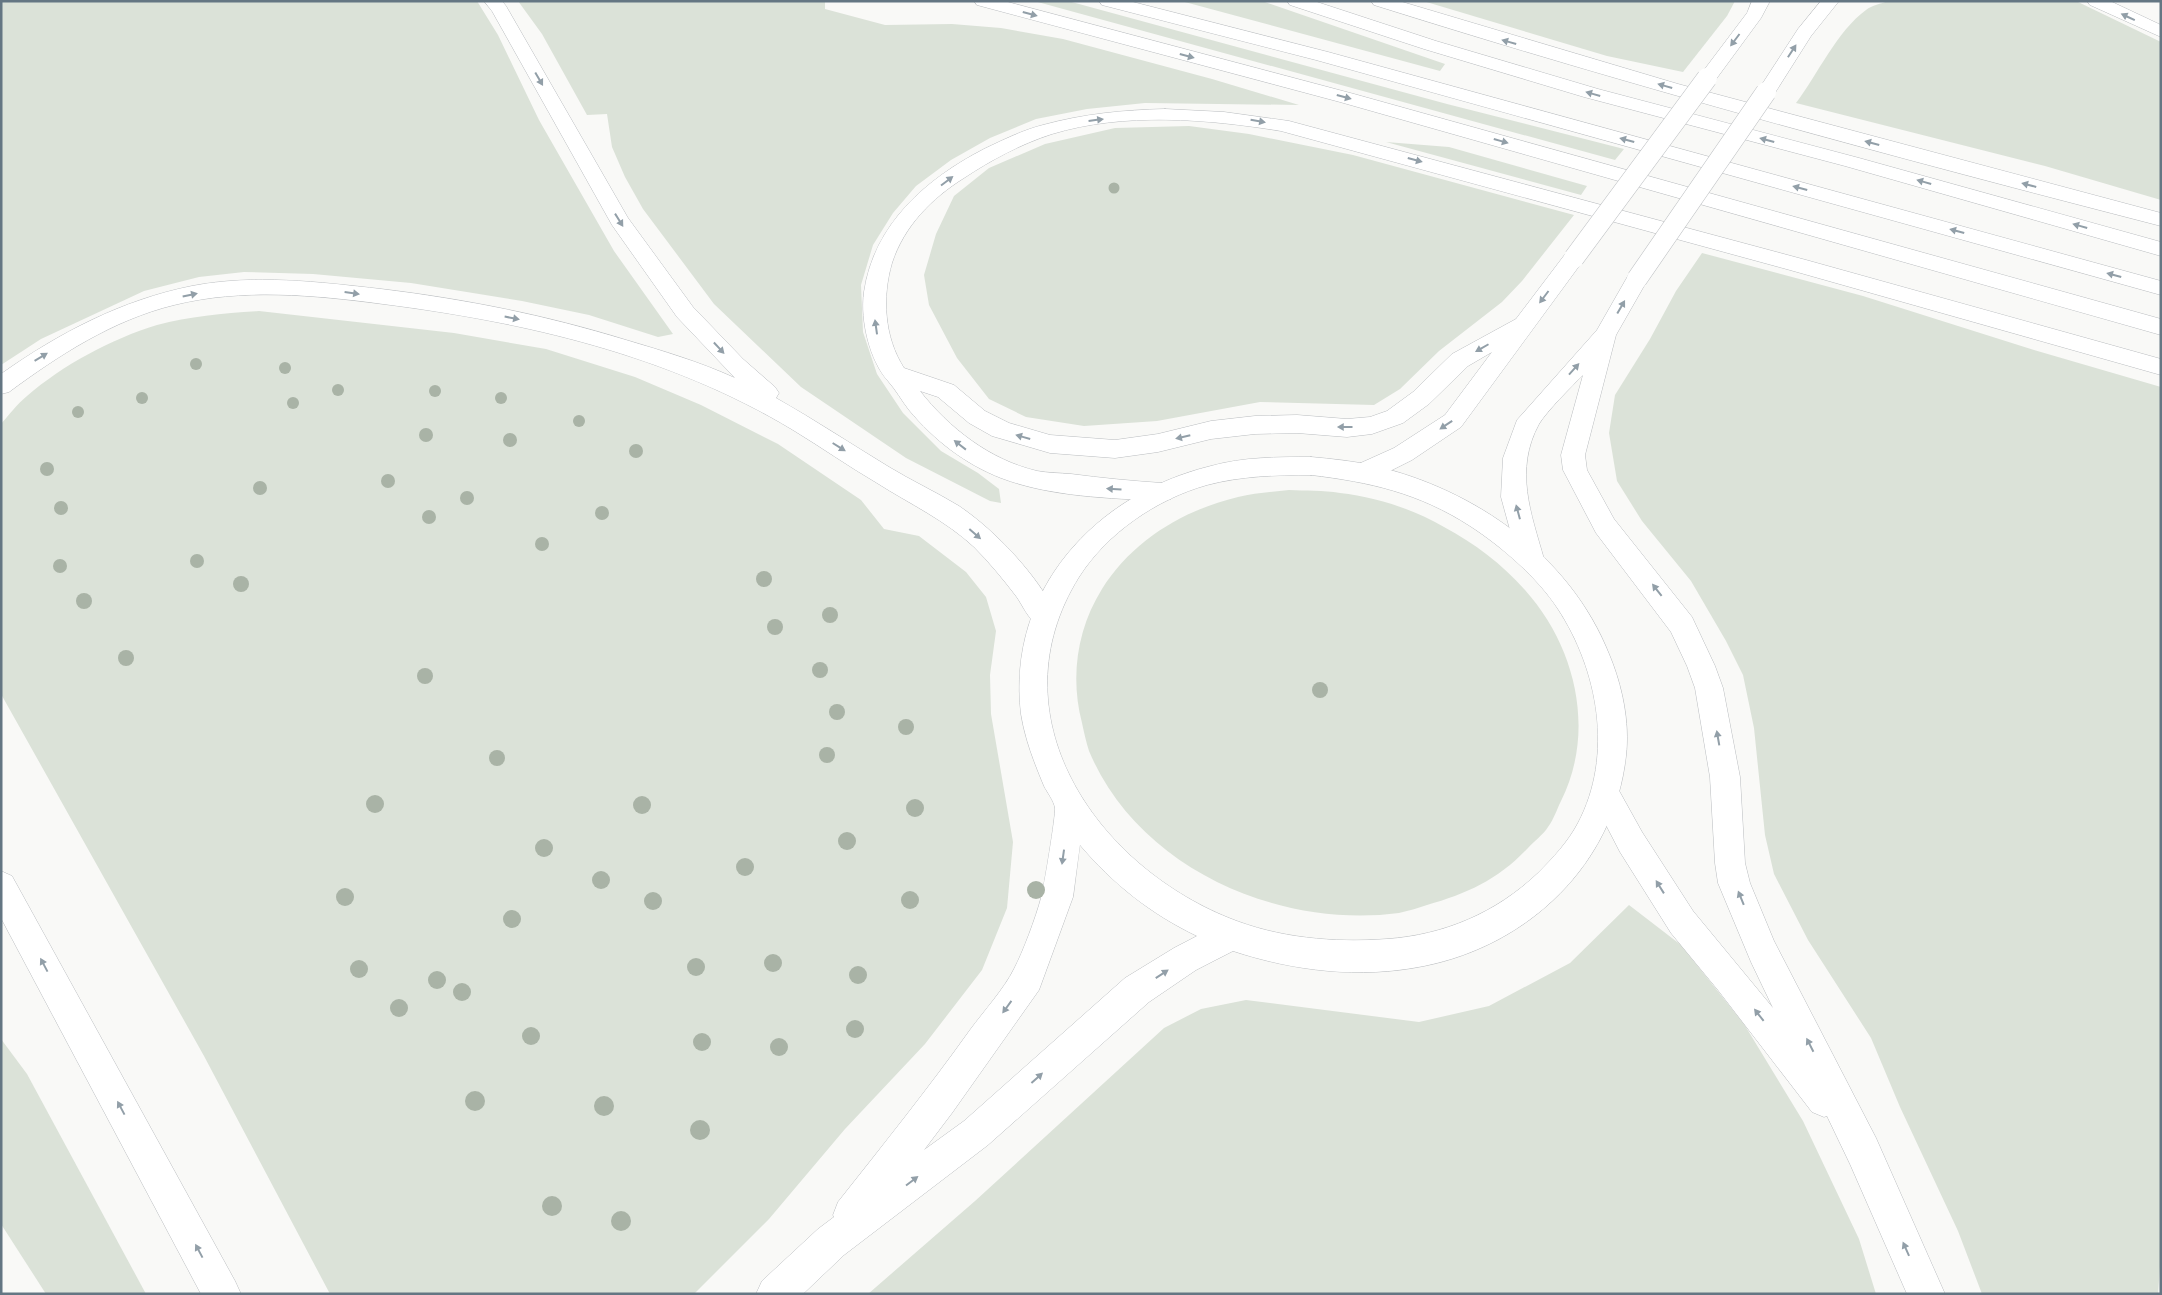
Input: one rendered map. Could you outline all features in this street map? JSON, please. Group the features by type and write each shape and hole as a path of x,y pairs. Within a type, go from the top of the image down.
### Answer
{"highway":[{"path":"493,1 504,17 619,220 685,312 735,365 798,421"},
{"path":"983,1 1347,98 2161,327"},
{"path":"1108,1 1322,56 2161,288"},
{"path":"1296,1 1430,45 1591,93 1852,162 2161,249"},
{"path":"1380,1 1490,36 1598,67 2161,220"},
{"path":"1363,473 1403,454 1453,421 1755,14 1761,1"},
{"path":"1530,559 1514,497 1515,458 1529,420 1605,335 1637,279 1766,92 1804,32 1830,1"},
{"path":"2096,1 2161,32"},
{"path":"1162,492 1104,488 1032,479 974,455 942,430 917,405 893,372 878,337 873,306 878,272 891,241 910,213 929,194 982,158 1048,129 1131,116 1177,115 1246,119 1319,134 1788,262 2161,367"},
{"path":"1,386 36,360 78,336 155,303 192,294 228,289 277,287 325,289 451,306 554,326 662,359 722,381 798,421 901,486 958,519 995,551 1024,585 1044,615"},
{"path":"893,372 946,391 977,417 1001,430 1050,444 1115,449 1158,443 1211,430 1297,424 1347,428 1372,425 1395,417 1421,398 1460,360 1524,324"},
{"path":"1605,335 1573,455 1575,470 1582,486 1606,526 1682,625 1701,666 1709,688 1725,777 1730,863 1734,883 1762,952 1863,1151 1926,1294"},
{"path":"1311,466 1363,473 1424,491 1481,520 1530,559 1566,599 1593,644 1609,693 1614,745 1606,796 1586,840 1556,879 1516,912 1468,937 1412,952 1351,957 1290,951 1231,935 1166,903 1111,859 1070,809 1046,759 1034,710 1034,661 1044,615 1064,576 1091,542 1124,514 1162,492 1209,476 1259,467 1311,466"},
{"path":"1606,796 1631,842 1682,922 1730,979 1863,1151"},
{"path":"831,1242 940,1101 1028,979 1057,898 1070,809"},
{"path":"3,886 222,1294"},
{"path":"775,1294 831,1242 976,1133 1137,990 1185,959 1231,935"}],"shaded area":[{"path":"1,1 477,1 498,35 539,120 614,251 673,334 658,337 589,315 522,301 411,283 313,274 244,272 199,277 144,291 41,339 1,365"},
{"path":"518,1 827,1 825,2 825,9 885,25 952,24 1001,28 1063,39 1212,79 1299,105 1145,103 1087,109 1036,119 990,138 951,160 916,186 893,213 873,245 861,285 863,332 877,374 903,413 941,451 978,473 999,489 1001,503 990,501 906,458 801,387 714,304 643,209 625,177 612,147 607,114 587,115 542,34"},
{"path":"1034,1 1068,1 1447,104 1624,149 1615,160"},
{"path":"1181,1 1262,1 1445,64 1440,71"},
{"path":"1423,1 1735,1 1727,16 1683,72 1607,56"},
{"path":"1888,1 2076,1 2161,42 2161,200 2045,166 1796,103 1846,29 1868,8"},
{"path":"1189,126 1249,134 1353,155 1574,215 1522,281 1502,302 1439,351 1400,389 1374,405 1260,402 1157,421 1084,426 1026,417 989,399 957,358 929,305 924,275 936,234 954,196 989,168 1045,144 1115,128"},
{"path":"1386,142 1449,147 1587,186 1581,195"},
{"path":"1702,253 1863,296 2034,350 2161,387 2161,1253 2158,1294 1982,1294 1958,1231 1900,1107 1871,1038 1808,940 1774,874 1765,835 1754,728 1743,675 1726,641 1691,581 1642,521 1617,481 1609,433 1615,395 1650,339 1676,291"},
{"path":"259,311 454,333 546,349 635,377 701,405 778,444 861,500 884,529 919,536 966,572 986,597 996,631 990,675 991,714 1013,842 1007,908 982,970 925,1044 845,1129 769,1219 694,1294 330,1294 204,1056 1,694 1,424 23,399 41,385 105,345 157,325 182,319"},
{"path":"1289,490 1327,491 1367,497 1407,509 1455,533 1477,547 1507,571 1525,590 1543,613 1557,637 1568,663 1575,691 1578,719 1577,747 1572,774 1554,817 1544,833 1506,868 1482,884 1456,896 1399,913 1353,915 1306,911 1261,900 1217,882 1177,858 1141,828 1111,792 1089,751 1078,706 1076,671 1078,654 1093,604 1114,572 1144,542 1179,519 1198,510 1244,496"},
{"path":"1629,905 1681,945 1744,1024 1803,1121 1859,1239 1876,1294 868,1294 975,1201 1164,1028 1201,1009 1246,1000 1419,1022 1489,1006 1570,963"},
{"path":"1,1039 27,1074 146,1294 46,1294 1,1224"}]}
